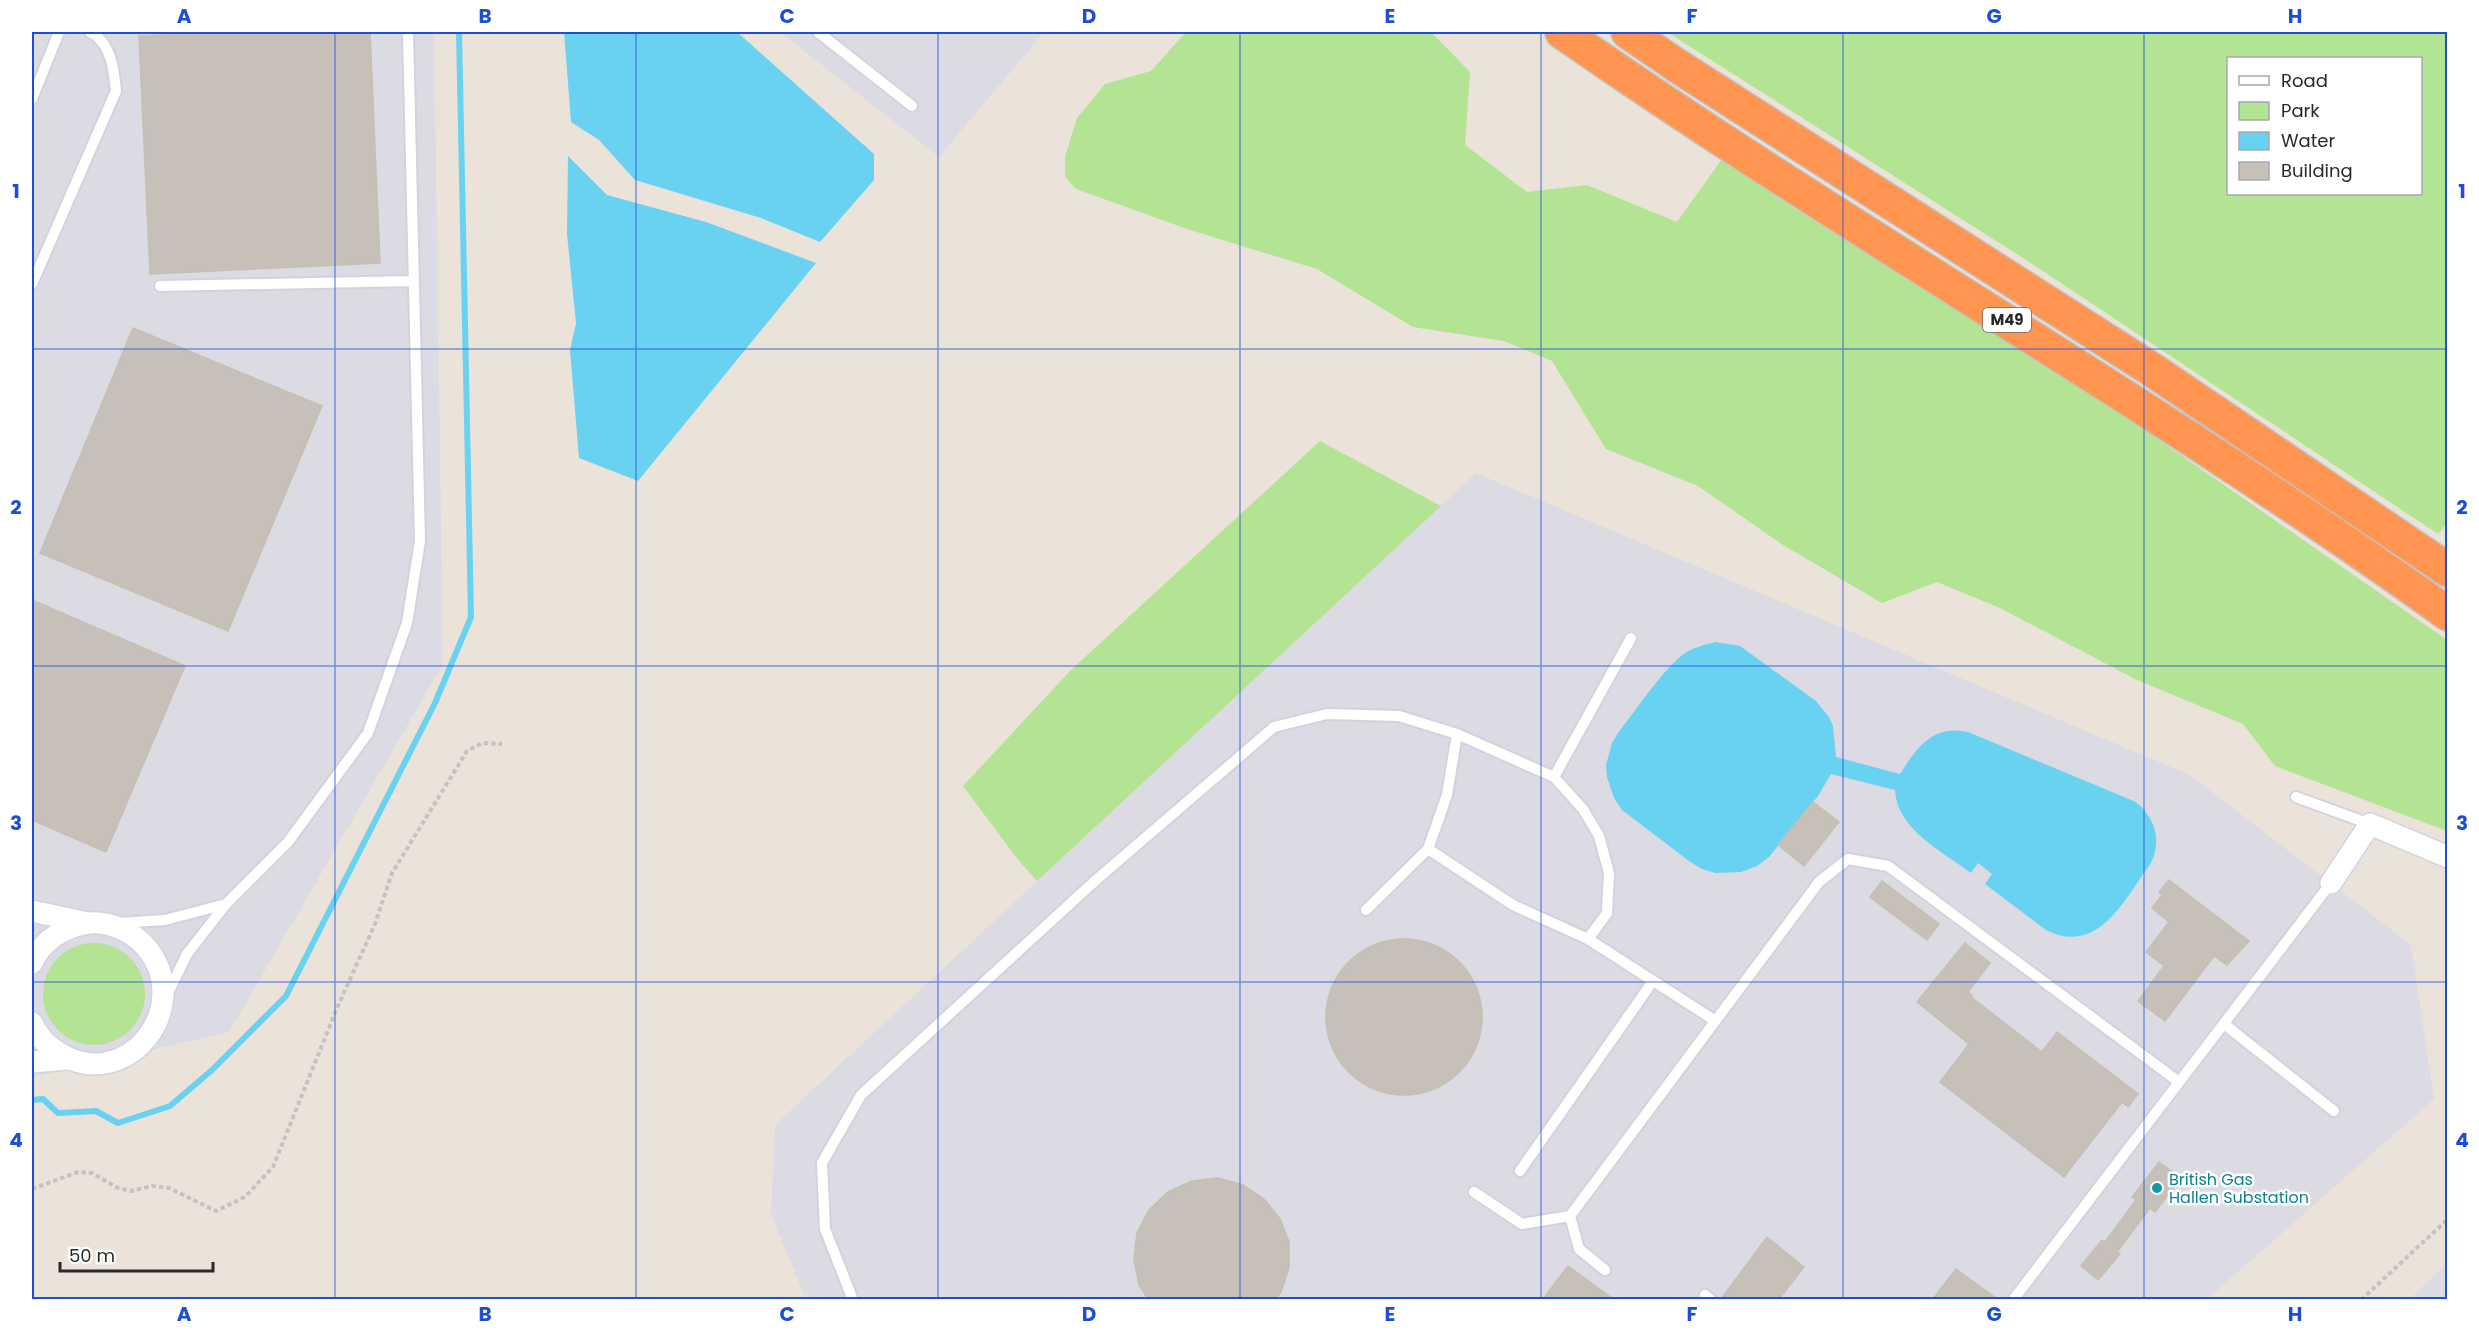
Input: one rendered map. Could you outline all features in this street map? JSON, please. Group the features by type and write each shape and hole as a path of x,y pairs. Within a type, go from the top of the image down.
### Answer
{"highway":[{"name":"M49","path":"1562,32 1658,99 2138,404 2377,563 2448,614"},
{"name":"M49","path":"1628,32 2154,371 2448,570"}],"street":[{"path":"2331,884 2370,824 2448,857"},
{"path":"32,911 128,932 142,942 154,956 162,974 164,1000 158,1022 145,1042 122,1058 101,1063 86,1063 68,1059 32,1062"},
{"path":"32,963 46,942 62,931 98,924"},
{"path":"32,1023 47,1045 68,1059"}],"lane":[{"path":"32,99 59,32"},
{"path":"32,284 116,91 113,64 99,36 90,32"},
{"path":"164,1000 187,954 226,904 288,842 368,733 407,622 420,542 408,32"},
{"path":"818,32 912,106"},
{"path":"160,286 414,280"},
{"path":"1554,777 1631,638"},
{"path":"853,1299 825,1229 822,1163 861,1095 1096,880 1274,727 1327,714 1399,716 1456,734 1554,777 1583,808 1599,836 1609,873 1607,913 1588,939"},
{"path":"1366,910 1428,849 1447,795 1456,734"},
{"path":"2296,796 2370,824"},
{"path":"1428,849 1513,905 1588,939 1714,1020"},
{"path":"1474,1192 1522,1224 1570,1216 1819,882 1848,859 1888,866 2179,1082"},
{"path":"2013,1299 2331,884"},
{"path":"98,924 165,920 226,904"},
{"path":"1520,1171 1653,981"},
{"path":"2224,1024 2334,1111"},
{"path":"1570,1216 1580,1249 1605,1270"}],"path":[{"path":"32,1189 78,1172 92,1173 118,1188 131,1191 152,1186 169,1188 216,1211 245,1197 273,1167 337,1008 375,924 392,873 467,751 482,743 502,744"},
{"path":"2361,1299 2448,1219"}],"shaded area":[{"path":"32,32 434,32 443,664 229,1032 32,1077"},
{"path":"780,32 1044,32 939,157"},
{"path":"1476,473 2190,775 2411,945 2434,1099 2207,1299 806,1299 771,1215 775,1125"},
{"path":"2447,1263 2447,1299 2410,1299"}],"green space":[{"path":"1186,32 1431,32 1470,72 1465,145 1527,192 1587,185 1677,222 1722,159 1781,200 2102,400 2447,640 2447,831 2275,766 2243,724 2135,679 2000,608 1937,582 1882,603 1783,545 1698,486 1606,449 1552,361 1504,341 1413,327 1317,269 1190,230 1076,189 1065,177 1065,157 1077,118 1105,84 1151,71"},
{"path":"1667,32 2447,32 2447,523 2438,534 2031,263"},
{"path":"1320,441 1441,506 1037,881 1019,861 963,786 1071,670"},
{"path":"94,943 114,947 130,958 141,974 145,994 141,1014 130,1030 114,1041 94,1045 74,1041 58,1030 47,1014 43,994 47,974 58,958 74,947"}],"water":[{"path":"564,32 737,32 874,154 874,180 820,242 761,218 635,180 599,140 571,122"},
{"path":"568,156 607,195 706,222 816,263 638,481 579,458 570,350 576,323 567,234"},
{"path":"1716,642 1740,646 1816,701 1833,726 1836,757 1900,774 1927,740 1945,731 1968,732 2136,802 2148,815 2155,830 2156,846 2151,863 2109,920 2096,930 2081,936 2065,936 2046,930 1985,884 1992,874 1978,863 1971,873 1923,838 1904,817 1895,790 1831,774 1818,796 1769,857 1757,866 1741,872 1715,873 1702,869 1622,810 1614,798 1607,777 1606,765 1612,743 1618,733 1664,673 1685,653"}],"building":[{"path":"234,32 370,32 380,263 150,274 139,36"},
{"path":"133,328 322,406 228,631 40,553"},
{"path":"32,600 185,666 106,852 32,820"},
{"path":"1813,802 1839,822 1804,866 1778,845"},
{"path":"2169,880 2249,941 2227,965 2214,956 2165,1021 2138,1001 2164,966 2146,952 2169,922 2152,908 2162,895 2159,892"},
{"path":"1882,881 1939,924 1927,940 1870,897"},
{"path":"1404,939 1434,945 1459,962 1476,987 1482,1017 1476,1047 1459,1072 1434,1089 1404,1095 1374,1089 1349,1072 1332,1047 1326,1017 1332,987 1349,962 1374,945"},
{"path":"1965,943 1990,963 1968,992 1972,995 1971,997 2042,1052 2057,1032 2138,1094 2128,1107 2122,1102 2064,1177 1940,1082 1969,1044 1917,1002"},
{"path":"2159,1162 2181,1178 2155,1212 2150,1208 2117,1252 2120,1254 2098,1280 2081,1266 2102,1240 2105,1242 2136,1200 2132,1197"},
{"path":"1218,1178 1243,1185 1264,1199 1280,1219 1289,1242 1289,1268 1281,1292 1276,1299 1148,1299 1139,1285 1134,1259 1137,1233 1149,1210 1168,1192 1192,1181"},
{"path":"1767,1237 1804,1267 1779,1299 1721,1299"},
{"path":"1568,1266 1613,1299 1543,1299"},
{"path":"1956,1269 1997,1299 1933,1299"}],"waterway":[{"path":"32,1100 43,1099 58,1113 96,1111 118,1123 170,1106 212,1070 286,996 435,703 471,617 459,32"}],"place":[{"name":"British Gas Hallen Substation","path":"2157,1188"}]}
